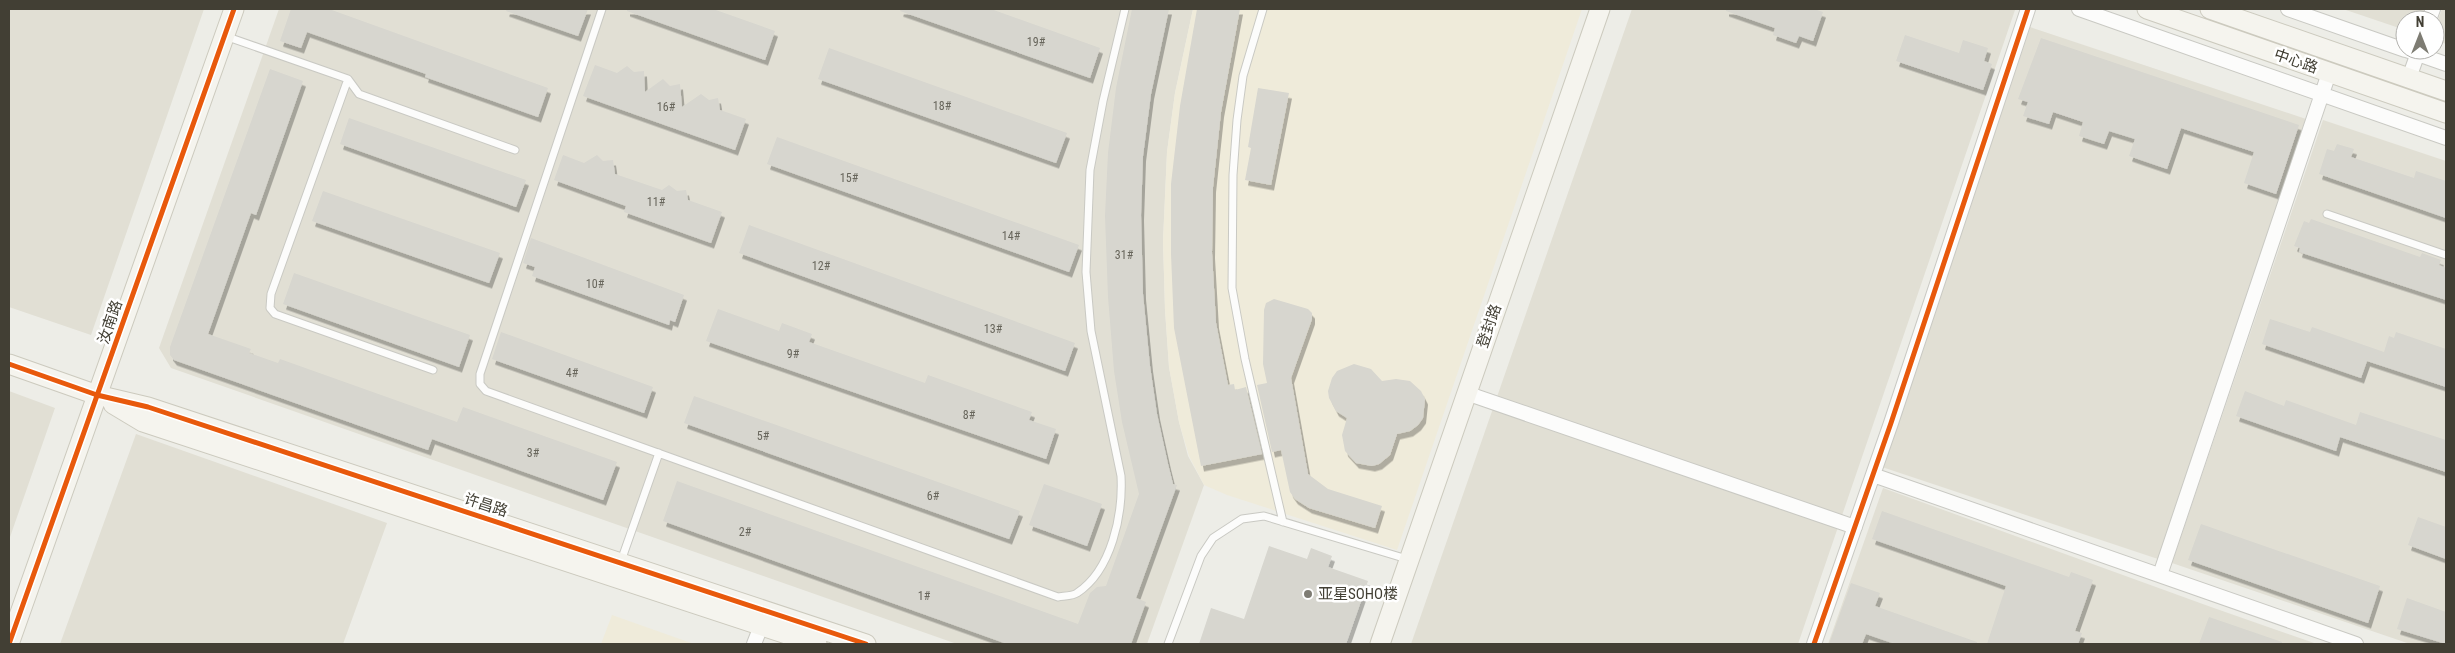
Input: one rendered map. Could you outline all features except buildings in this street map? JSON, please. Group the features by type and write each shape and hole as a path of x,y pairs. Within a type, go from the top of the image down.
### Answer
{"street":[{"name":"汝南路","path":"10,644 234,9"},
{"name":"登封路","path":"1380,644 1600,9"},
{"path":"1814,644 1873,475 2028,9"},
{"path":"2079,9 2446,138"},
{"name":"中心路","path":"2147,9 2446,113"},
{"name":"中心路","path":"2210,9 2446,91"},
{"path":"2288,9 2395,45"},
{"path":"2409,78 2411,60"},
{"path":"2160,575 2329,72"},
{"path":"9,364 97,395"},
{"path":"1466,393 1855,527"},
{"name":"许昌路","path":"97,395 148,407 866,644"},
{"name":"许昌路","path":"97,395 143,422 817,644"},
{"path":"1873,475 2160,575 2335,641 2356,644"},
{"path":"754,644 761,626"}],"lane":[{"path":"602,9 480,374 480,384 486,391 1058,597 1076,594 1102,564 1113,540 1122,500 1121,476 1091,331 1086,272 1090,170 1103,101 1125,9"},
{"path":"1263,9 1243,76 1237,120 1233,175 1232,288 1244,359 1283,522"},
{"path":"224,36 348,79 358,94 515,150"},
{"path":"348,79 271,294 270,308 275,314 433,370"},
{"path":"2328,214 2446,256"},
{"path":"620,563 659,453"},
{"path":"1168,644 1201,556 1213,538 1242,519 1264,516 1409,560"}],"shaded area":[{"path":"9,9 204,9 91,335 9,307"},
{"path":"279,9 1193,9 1175,93 1167,152 1163,241 1169,367 1179,422 1188,456 1204,485 1147,644 957,644 171,368 159,348"},
{"path":"1193,9 1582,9 1397,550 1227,495 1204,485 1189,456 1179,422 1169,367 1163,241 1167,152 1175,93"},
{"path":"1632,9 2015,10 1798,644 1411,644"},
{"path":"2343,9 2426,9 2395,10 2395,27"},
{"path":"2446,9 2446,44 2445,10 2442,10"},
{"path":"2030,27 2306,119 2158,559 1882,467"},
{"path":"2323,120 2446,161 2446,644 2410,644 2172,563"},
{"path":"9,391 55,408 9,540"},
{"path":"136,434 387,523 343,644 60,644"},
{"path":"1883,488 2211,607 2317,644 1828,644"},
{"path":"612,615 694,644 601,644"}],"cycle path":[{"path":"9,644 234,9"},
{"path":"1814,644 1891,423 2028,9"},
{"path":"9,364 97,395 148,407 866,644"}],"place":[{"name":"亚星SOHO楼","path":"1308,594"}]}
